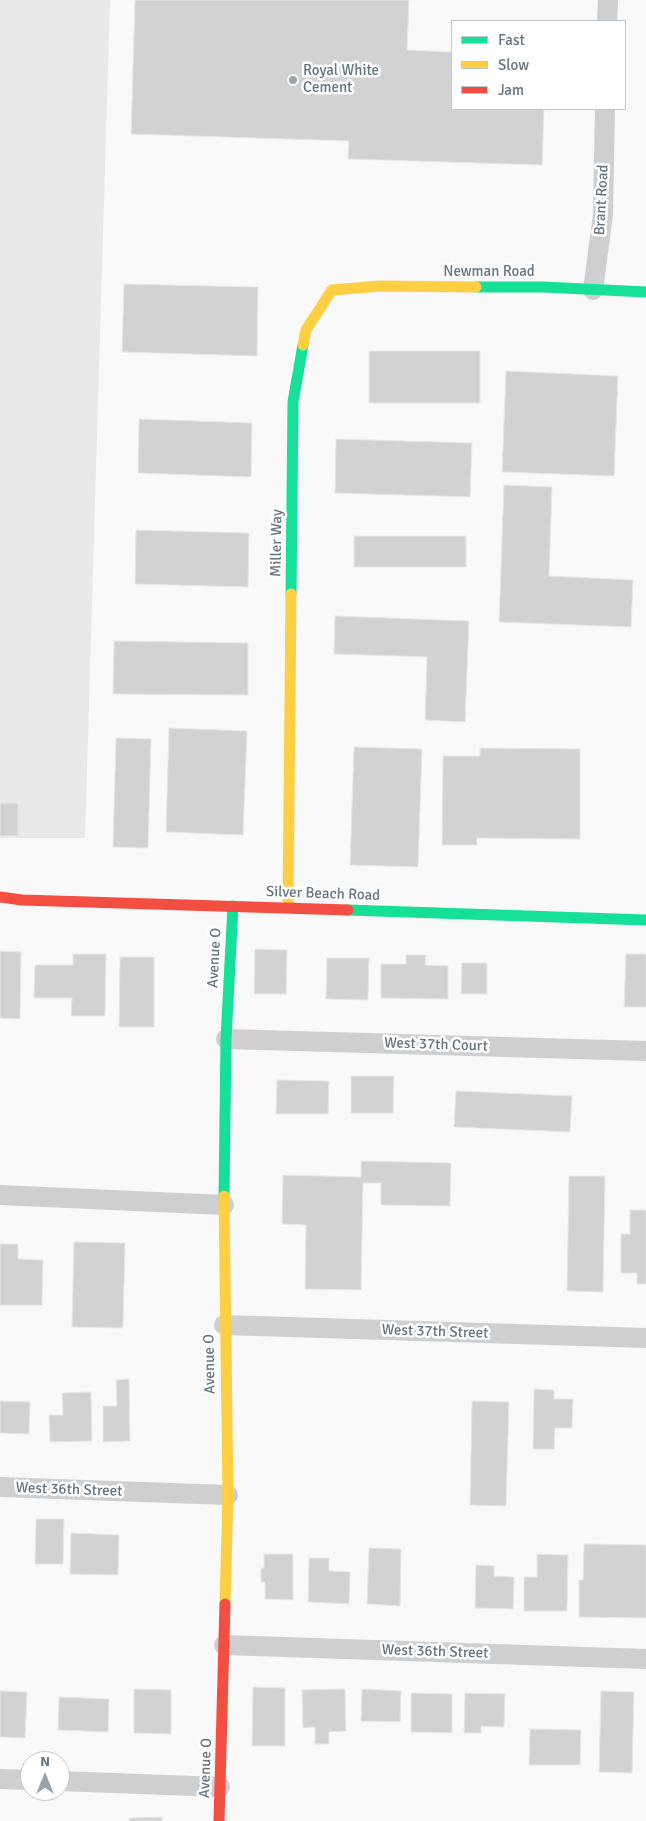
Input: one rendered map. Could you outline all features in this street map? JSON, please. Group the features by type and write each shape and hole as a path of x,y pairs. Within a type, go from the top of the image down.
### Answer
{"street":[{"path":"608,0 608,20"},
{"name":"Brant Road","path":"593,290 603,214 606,110"},
{"name":"Newman Road","path":"332,290 380,286 543,287 646,292"},
{"name":"Miller Way","path":"288,908 293,402 306,330 332,290"},
{"name":"Silver Beach Road","path":"0,897 31,900 646,920"},
{"name":"Avenue O","path":"219,1821 228,1495 224,1326 226,1039 233,906"},
{"name":"West 37th Court","path":"226,1039 646,1051"},
{"path":"0,1195 224,1205"},
{"name":"West 37th Street","path":"224,1326 646,1338"},
{"name":"West 36th Street","path":"0,1488 228,1495"},
{"name":"West 36th Street","path":"224,1645 646,1659"},
{"path":"0,1779 20,1780"},
{"path":"70,1781 220,1787"}],"shaded area":[{"path":"0,0 110,0 85,838 0,838"}],"building":[{"name":"Royal White Cement","path":"135,0 409,0 407,50 451,52 451,110 544,110 542,165 348,159 349,141 131,134"},
{"path":"124,284 258,287 257,356 122,352"},
{"path":"369,351 480,351 480,403 369,403"},
{"path":"506,371 618,376 614,476 502,472"},
{"path":"139,419 252,423 251,477 138,473"},
{"path":"336,439 472,443 470,497 335,493"},
{"path":"504,485 552,487 549,576 633,580 631,627 499,622"},
{"path":"136,530 249,533 248,587 135,584"},
{"path":"354,536 466,536 466,567 354,567"},
{"path":"335,616 469,621 465,722 425,720 427,657 334,654"},
{"path":"114,641 248,643 248,695 113,694"},
{"path":"169,728 247,731 243,835 166,832"},
{"path":"116,738 151,739 148,848 113,847"},
{"path":"354,747 422,749 418,867 350,865"},
{"path":"480,748 580,749 580,839 477,838 477,845 442,845 443,756 480,756"},
{"path":"0,803 18,803 18,836 0,836"},
{"path":"255,949 287,950 286,994 254,994"},
{"path":"0,951 21,952 20,1019 0,1018"},
{"path":"73,954 106,954 105,1016 71,1016 72,998 34,998 35,965 73,965"},
{"path":"626,954 646,954 646,1007 624,1007"},
{"path":"406,955 426,955 425,965 448,966 448,999 381,998 381,964 406,964"},
{"path":"120,957 154,957 154,1027 119,1027"},
{"path":"327,958 369,958 368,1000 326,999"},
{"path":"462,963 487,963 487,994 461,994"},
{"path":"351,1076 394,1076 393,1113 351,1113"},
{"path":"277,1080 329,1081 328,1114 276,1114"},
{"path":"456,1091 572,1096 570,1132 454,1127"},
{"path":"361,1161 451,1163 450,1206 381,1205 381,1183 363,1183 361,1290 305,1289 306,1225 282,1224 283,1175 361,1177"},
{"path":"569,1176 605,1176 603,1292 567,1291"},
{"path":"630,1210 646,1210 646,1284 637,1284 637,1273 621,1273 621,1234 630,1234"},
{"path":"74,1242 125,1243 123,1328 72,1327"},
{"path":"0,1244 18,1244 18,1259 43,1260 42,1305 0,1305"},
{"path":"129,1379 130,1441 103,1442 103,1406 117,1406 116,1380"},
{"path":"534,1389 554,1390 554,1399 573,1399 572,1428 555,1428 554,1449 533,1449"},
{"path":"91,1392 92,1441 50,1442 49,1415 63,1415 62,1393"},
{"path":"0,1401 30,1402 29,1434 0,1433"},
{"path":"472,1401 509,1402 506,1506 470,1505"},
{"path":"36,1519 64,1519 63,1564 35,1564"},
{"path":"71,1533 119,1535 118,1575 70,1574"},
{"path":"584,1544 646,1545 646,1618 579,1617 579,1580 583,1580"},
{"path":"369,1548 401,1549 400,1606 367,1604"},
{"path":"264,1554 293,1554 293,1600 265,1599 265,1582 261,1582"},
{"path":"537,1554 568,1555 567,1611 524,1611 524,1577 537,1577"},
{"path":"309,1558 329,1558 329,1571 350,1572 349,1604 308,1602"},
{"path":"476,1565 494,1566 494,1576 514,1577 513,1609 475,1608"},
{"path":"253,1687 285,1688 285,1746 252,1746"},
{"path":"134,1689 171,1690 171,1734 134,1733"},
{"path":"345,1689 346,1731 329,1732 329,1744 315,1744 315,1727 303,1728 302,1690"},
{"path":"362,1689 401,1691 400,1722 361,1721"},
{"path":"0,1691 27,1692 25,1738 0,1737"},
{"path":"601,1691 634,1692 632,1773 599,1772"},
{"path":"411,1693 452,1694 452,1733 411,1732"},
{"path":"465,1693 505,1694 504,1727 481,1726 481,1733 464,1733"},
{"path":"59,1697 109,1699 108,1732 58,1730"},
{"path":"530,1729 581,1730 580,1765 529,1765"},
{"path":"162,1817 162,1821 129,1821 129,1818"}],"traffic: fast":[{"path":"476,287 543,287 646,292"},
{"path":"291,594 293,402 303,345"},
{"path":"224,1196 226,1039 233,906"},
{"path":"348,910 646,920"}],"traffic: slow":[{"path":"303,345 306,330 332,290 380,286 476,287"},
{"path":"288,907 291,594"},
{"path":"224,1196 228,1495 225,1604"}],"traffic: jam":[{"path":"0,897 22,900 348,910"},
{"path":"219,1821 225,1604"}],"place":[{"name":"Royal White Cement","path":"293,80"}]}
